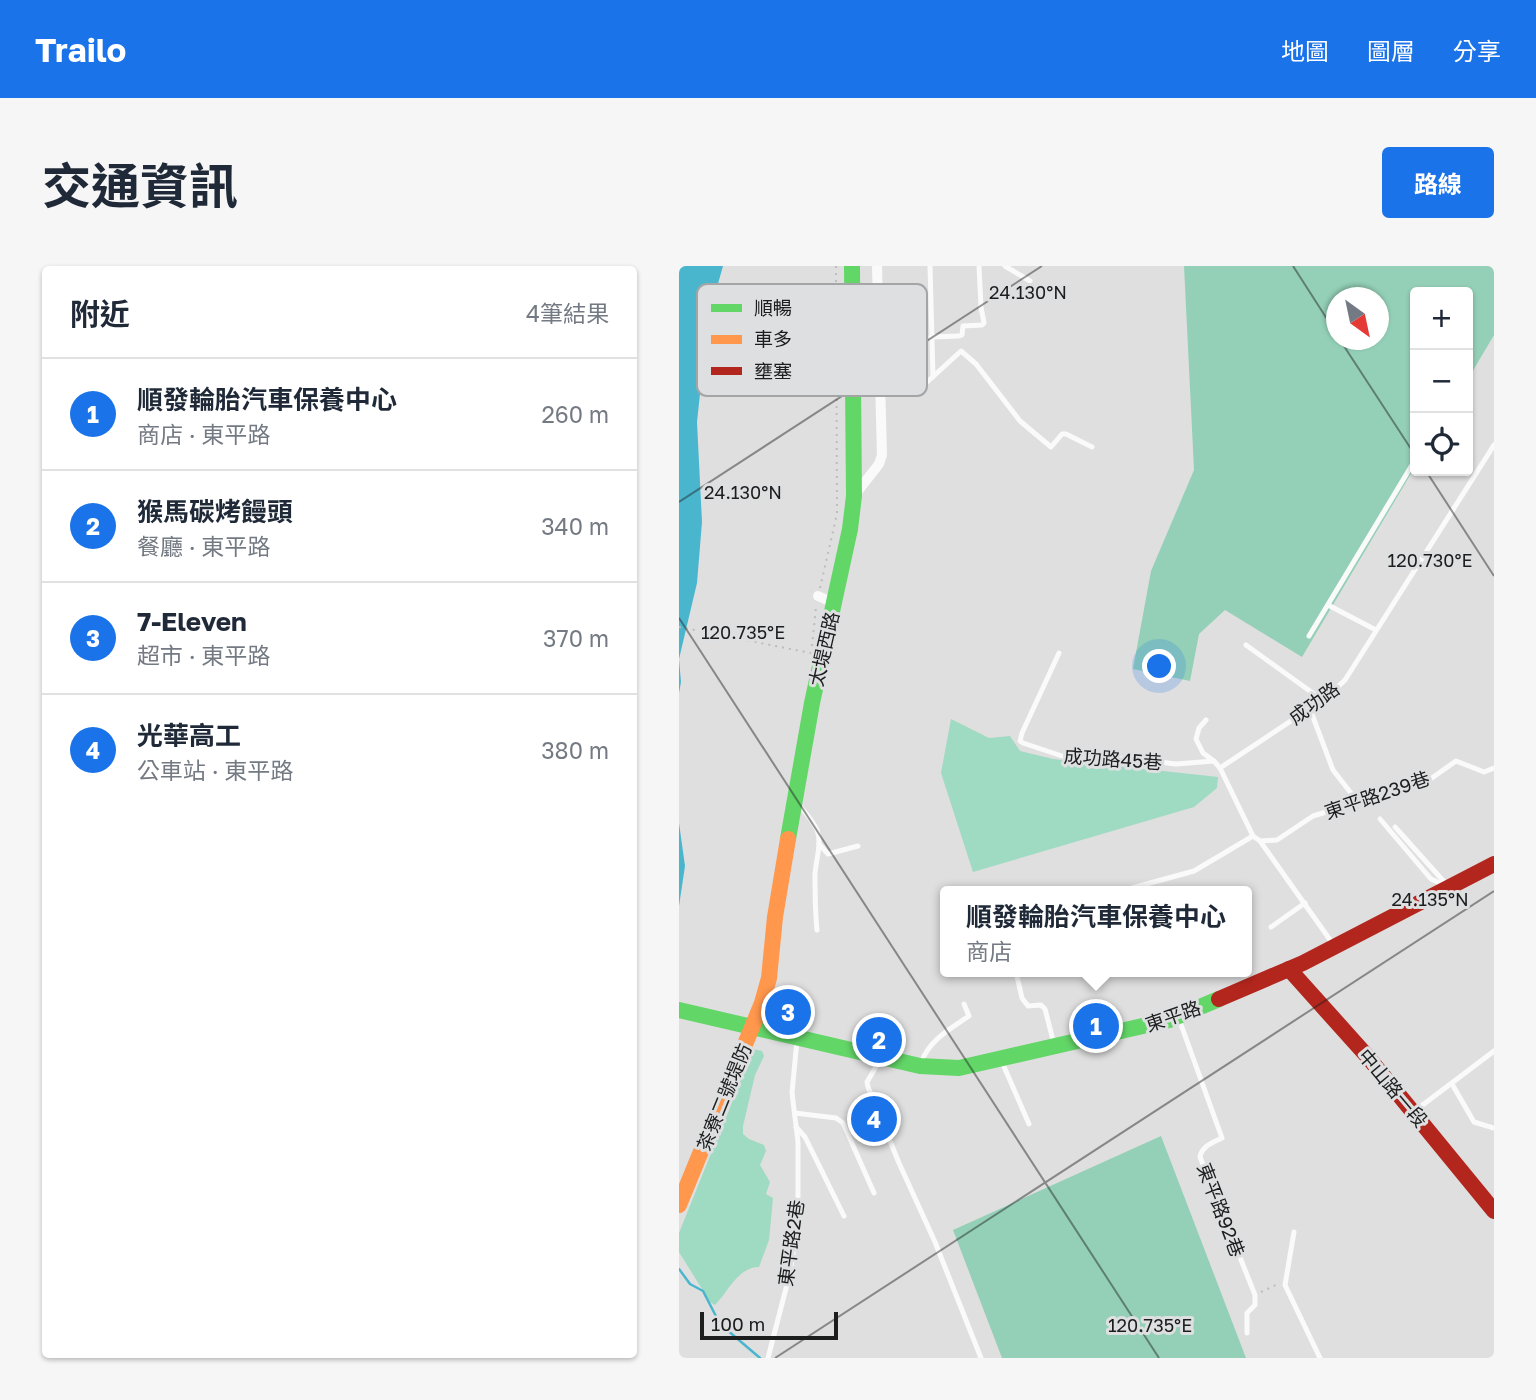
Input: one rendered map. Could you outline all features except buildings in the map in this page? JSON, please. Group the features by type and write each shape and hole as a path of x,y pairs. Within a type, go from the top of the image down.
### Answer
{"main road":[{"name":"太堤西路","path":"852,266 852,284"},
{"name":"太堤西路","path":"752,1028 769,978 775,917 794,801 850,529 854,496 853,396"},
{"name":"東平路","path":"679,1010 920,1066 960,1068 1160,1023 1289,969 1494,864"},
{"name":"中山路一段","path":"1289,969 1314,994 1414,1112 1494,1211"},
{"name":"茶寮二號堤防","path":"679,1205 752,1028"}],"street":[{"path":"877,266 877,284"},
{"path":"854,496 880,461 881,396"},
{"path":"818,596 834,603"}],"lane":[{"path":"930,266 933,377"},
{"path":"931,337 959,336 962,335 963,326 985,323 981,307 979,266"},
{"path":"1005,266 1030,281"},
{"path":"927,382 961,351 976,364 1020,421 1051,447 1062,434 1092,447"},
{"name":"成功路","path":"1220,768 1310,709 1345,680 1494,445"},
{"path":"1308,636 1410,468"},
{"path":"1328,605 1375,630"},
{"path":"1246,645 1321,699"},
{"name":"成功路45巷","path":"1059,653 1020,741 1070,759 1092,761 1125,758 1176,764 1214,761"},
{"path":"1310,709 1333,770 1358,802"},
{"path":"1206,720 1199,728 1196,738 1203,753 1220,768 1253,836 1260,841 1335,947"},
{"name":"東平路239巷","path":"1260,841 1277,840 1313,816 1429,780 1456,761 1484,772 1494,768"},
{"path":"794,801 808,814 817,831 817,930"},
{"path":"1380,819 1431,878 1449,887"},
{"path":"1395,827 1449,887"},
{"path":"1139,886 1193,871 1253,836"},
{"path":"819,844 828,854 858,846"},
{"path":"1271,927 1305,903"},
{"path":"1017,977 1022,998 1028,1006 1041,1005 1045,1009 1055,1048"},
{"path":"920,1066 925,1052 939,1037 969,1016 964,1004"},
{"name":"東平路92巷","path":"1178,1016 1222,1138 1201,1150 1200,1157 1255,1295"},
{"name":"東平路2巷","path":"768,1358 789,1273 798,1221 796,1127 792,1093 797,1037"},
{"path":"1414,1112 1494,1051"},
{"path":"881,1057 867,1082 868,1087 935,1242 981,1358"},
{"path":"1001,1059 1029,1124"},
{"path":"1452,1084 1474,1122 1494,1128"},
{"path":"795,1113 836,1118 843,1123 874,1193"},
{"name":"東平路2巷","path":"796,1127 805,1137 844,1216"},
{"path":"1294,1232 1285,1285 1320,1358"},
{"path":"1247,1333 1247,1313 1255,1305 1255,1295"}],"path":[{"path":"836,266 836,284"},
{"path":"679,627 815,654 811,643 818,596 837,514 837,396"},
{"path":"1255,1295 1285,1280"}],"green space":[{"path":"1184,266 1494,266 1494,335 1473,371 1473,287 1410,287 1410,475 1302,657 1225,610 1199,634 1190,681 1133,669 1151,571 1194,470"},
{"path":"951,719 989,738 1010,736 1020,751 1053,759 1218,777 1217,788 1194,807 973,872 941,773"},
{"path":"753,1049 762,1051 764,1056 755,1075 743,1134 764,1145 766,1151 760,1165 770,1182 766,1194 773,1198 769,1240 759,1267 739,1276 715,1305 710,1302 679,1252 679,1233"},
{"path":"1161,1136 1246,1358 1002,1358 953,1230"}],"water":[{"path":"679,266 723,266 718,284 697,284 697,396 700,396 697,422 702,522 697,583 679,659"},
{"path":"679,659 681,682 679,693"},
{"path":"679,823 685,866 679,906"}],"waterway":[{"path":"679,1269 690,1284 703,1291 720,1324 760,1358"}],"traffic: fast":[{"path":"852,266 852,284"},
{"path":"788,839 812,703 850,529 854,496 853,396"},
{"path":"679,1010 920,1066 959,1068 1169,1020 1219,999"}],"traffic: slow":[{"path":"679,1205 762,1003 769,978 775,917 788,839"}],"traffic: jam":[{"path":"1219,999 1303,963 1494,864"},
{"path":"1289,969 1367,1056 1494,1211"}],"place":[{"name":"7-Eleven","path":"788,1012"},
{"name":"順發輪胎汽車保養中心","path":"1096,1026"},
{"name":"猴馬碳烤饅頭","path":"879,1040"},
{"name":"光華高工","path":"874,1119"}]}
